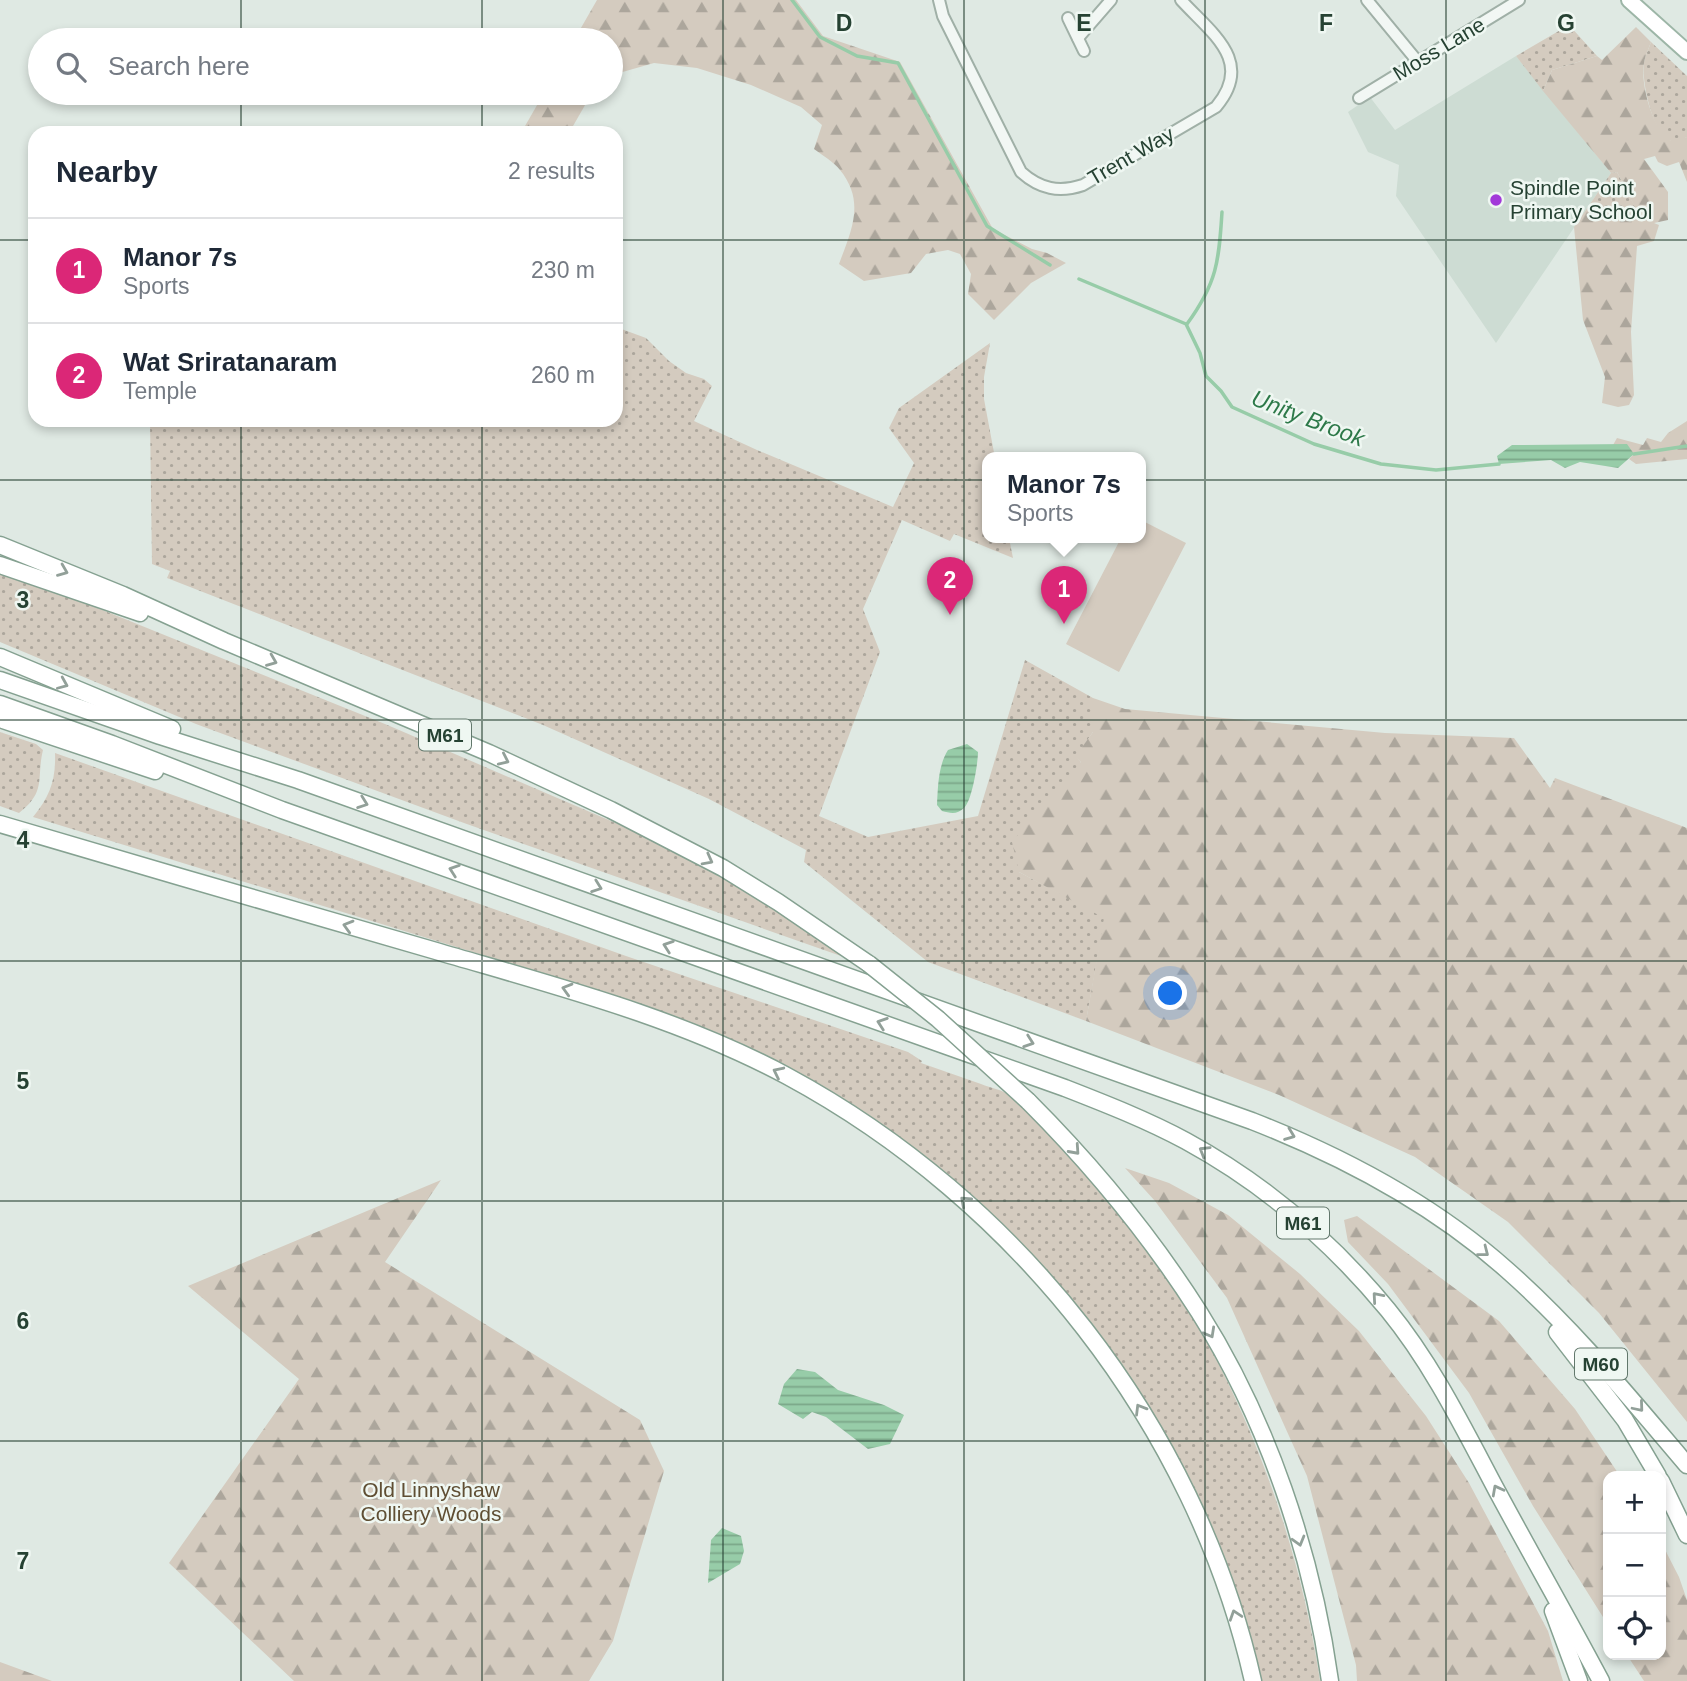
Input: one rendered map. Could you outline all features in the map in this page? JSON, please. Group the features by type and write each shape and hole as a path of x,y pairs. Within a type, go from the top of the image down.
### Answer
{"highway":[{"name":"M61","path":"0,545 123,595 224,641 489,753 611,810 723,868 778,902 869,964 939,1019 1028,1101 1099,1175 1199,1312 1231,1370 1275,1470 1316,1604 1330,1681"},
{"name":"M61","path":"0,565 224,641"},
{"path":"0,657 298,780"},
{"path":"0,680 160,736 298,780 1302,1140 1335,1155 1418,1203 1507,1270"},
{"name":"M61","path":"0,704 282,810 1065,1088 1138,1117 1209,1154 1259,1188 1308,1227 1389,1311 1444,1392 1529,1550"},
{"name":"M61","path":"0,719 107,756 282,810"},
{"path":"0,814 277,905"},
{"path":"0,824 581,993 692,1031 788,1076 890,1140 986,1219 1046,1282 1074,1315 1129,1391 1163,1446 1198,1518 1231,1603 1253,1681"},
{"name":"M60","path":"1507,1270 1610,1372 1687,1465"},
{"name":"M60","path":"1507,1270 1597,1382 1625,1420 1656,1471"},
{"name":"M60","path":"1666,1491 1687,1535"},
{"path":"1529,1550 1579,1681"},
{"path":"1529,1550 1601,1681"}],"main road":[{"path":"1629,0 1687,52"}],"street":[{"path":"1078,38 1111,0"},
{"name":"Trent Way","path":"936,1 1021,172 1042,187 1069,190 1083,185 1216,107 1224,97 1232,76 1229,54 1224,45 1181,0"},
{"path":"1367,0 1418,62"},
{"name":"Moss Lane","path":"1359,98 1519,0"},
{"path":"1068,18 1084,51"}],"shaded area":[{"name":"Spindle Point Primary School","path":"1516,56 1611,173 1496,343 1396,196 1399,165 1368,152 1348,112 1370,97 1395,130"},
{"path":"1627,444 1634,454 1618,468 1580,462 1565,468 1551,460 1499,464 1497,456 1512,445"},
{"path":"967,744 978,752 970,798 959,812 942,811 937,805 942,763 948,750"},
{"path":"797,1369 815,1372 838,1390 884,1405 904,1415 890,1444 868,1449 826,1417 812,1412 803,1419 778,1404 784,1384"},
{"path":"722,1528 741,1536 744,1551 740,1564 708,1583 711,1540"}],"green space":[{"path":"597,0 796,0 823,36 900,62 993,229 1066,263 1031,283 994,320 968,294 971,274 960,254 948,250 926,254 911,273 864,281 839,264 854,217 854,205 848,182 840,170 814,149 822,125 801,107 751,85 697,68 654,63 623,72 623,28 581,28"},
{"path":"1569,25 1597,56 1552,70 1543,91 1516,56"},
{"path":"1636,27 1651,42 1643,72 1653,117 1671,141 1687,137 1687,182 1679,162 1667,166 1658,162 1655,156 1644,159 1668,192 1668,220 1654,223 1659,225 1654,241 1637,246 1631,332 1634,395 1629,405 1618,407 1602,403 1605,377 1583,320 1574,227 1590,204 1641,219 1617,172 1611,173 1543,91 1552,70 1597,56 1602,60"},
{"path":"1651,42 1687,76 1687,137 1677,141 1665,137 1659,129 1646,94 1645,60"},
{"path":"537,105 585,105 573,126 525,126"},
{"path":"1617,172 1642,220 1590,204 1611,173"},
{"path":"623,330 646,338 669,361 712,386 694,421 893,507 914,463 889,428 899,408 990,343 984,377 984,399 994,452 982,452 982,543 1010,543 1013,558 954,534 950,541 902,520 863,609 880,652 819,816 868,837 978,816 1025,660 1093,698 1093,732 1076,757 1081,762 1019,872 1105,917 1086,1021 928,962 804,862 806,850 709,799 543,725 167,578 170,571 152,564 150,427 623,427"},
{"path":"1687,421 1687,459 1636,464 1629,459 1634,454 1613,445 1617,438 1643,445 1647,438 1661,442 1668,433"},
{"path":"1146,523 1186,543 1119,672 1066,644 1118,543 1146,543"},
{"path":"0,572 53,590 385,724 625,827 706,868 783,912 841,956 464,823 196,724 0,642"},
{"path":"1093,698 1125,709 1385,733 1514,738 1550,788 1555,778 1687,828 1687,1422 1599,1313 1508,1222 1415,1157 1279,1095 1086,1021 1104,918 1019,872 1012,842 1081,762 1075,757 1093,732"},
{"path":"0,732 36,744 43,750 37,791 34,798 19,813 0,806"},
{"path":"55,753 626,956 908,1052 922,1061 921,1063 1011,1096 1065,1147 1114,1202 1159,1262 1199,1326 1233,1394 1263,1464 1288,1536 1307,1609 1320,1681 1259,1681 1252,1648 1223,1554 1178,1458 1117,1358 1030,1252 944,1171 861,1112 751,1049 672,1017 554,977 33,817 51,787"},
{"path":"1125,1168 1169,1183 1228,1215 1300,1274 1359,1331 1426,1416 1469,1483 1548,1631 1563,1681 1357,1681 1356,1665 1307,1476 1227,1298 1155,1201"},
{"name":"Old Linnyshaw Colliery Woods","path":"441,1180 385,1262 640,1420 664,1471 613,1641 589,1681 294,1681 169,1563 299,1379 188,1286"},
{"path":"1357,1216 1499,1321 1575,1409 1617,1471 1603,1471 1603,1617 1533,1506 1469,1393 1388,1284 1348,1242 1344,1220"},
{"path":"1666,1552 1687,1600 1687,1681 1644,1681 1630,1660 1666,1660"},
{"path":"0,1662 52,1681 0,1681"}],"waterway":[{"name":"Unity Brook","path":"792,0 820,37 857,56 898,63 987,226 1050,265"},
{"path":"1187,324 1205,296 1215,271 1222,212"},
{"name":"Unity Brook","path":"1079,279 1186,324 1200,353 1206,376 1232,407 1314,444 1381,464 1436,470 1499,464"},
{"name":"Unity Brook","path":"1634,454 1687,446"}],"place":[{"name":"Spindle Point Primary School","path":"1496,200"},
{"name":"Wat Sriratanaram","path":"950,615"},
{"name":"Manor 7s","path":"1064,624"}]}
